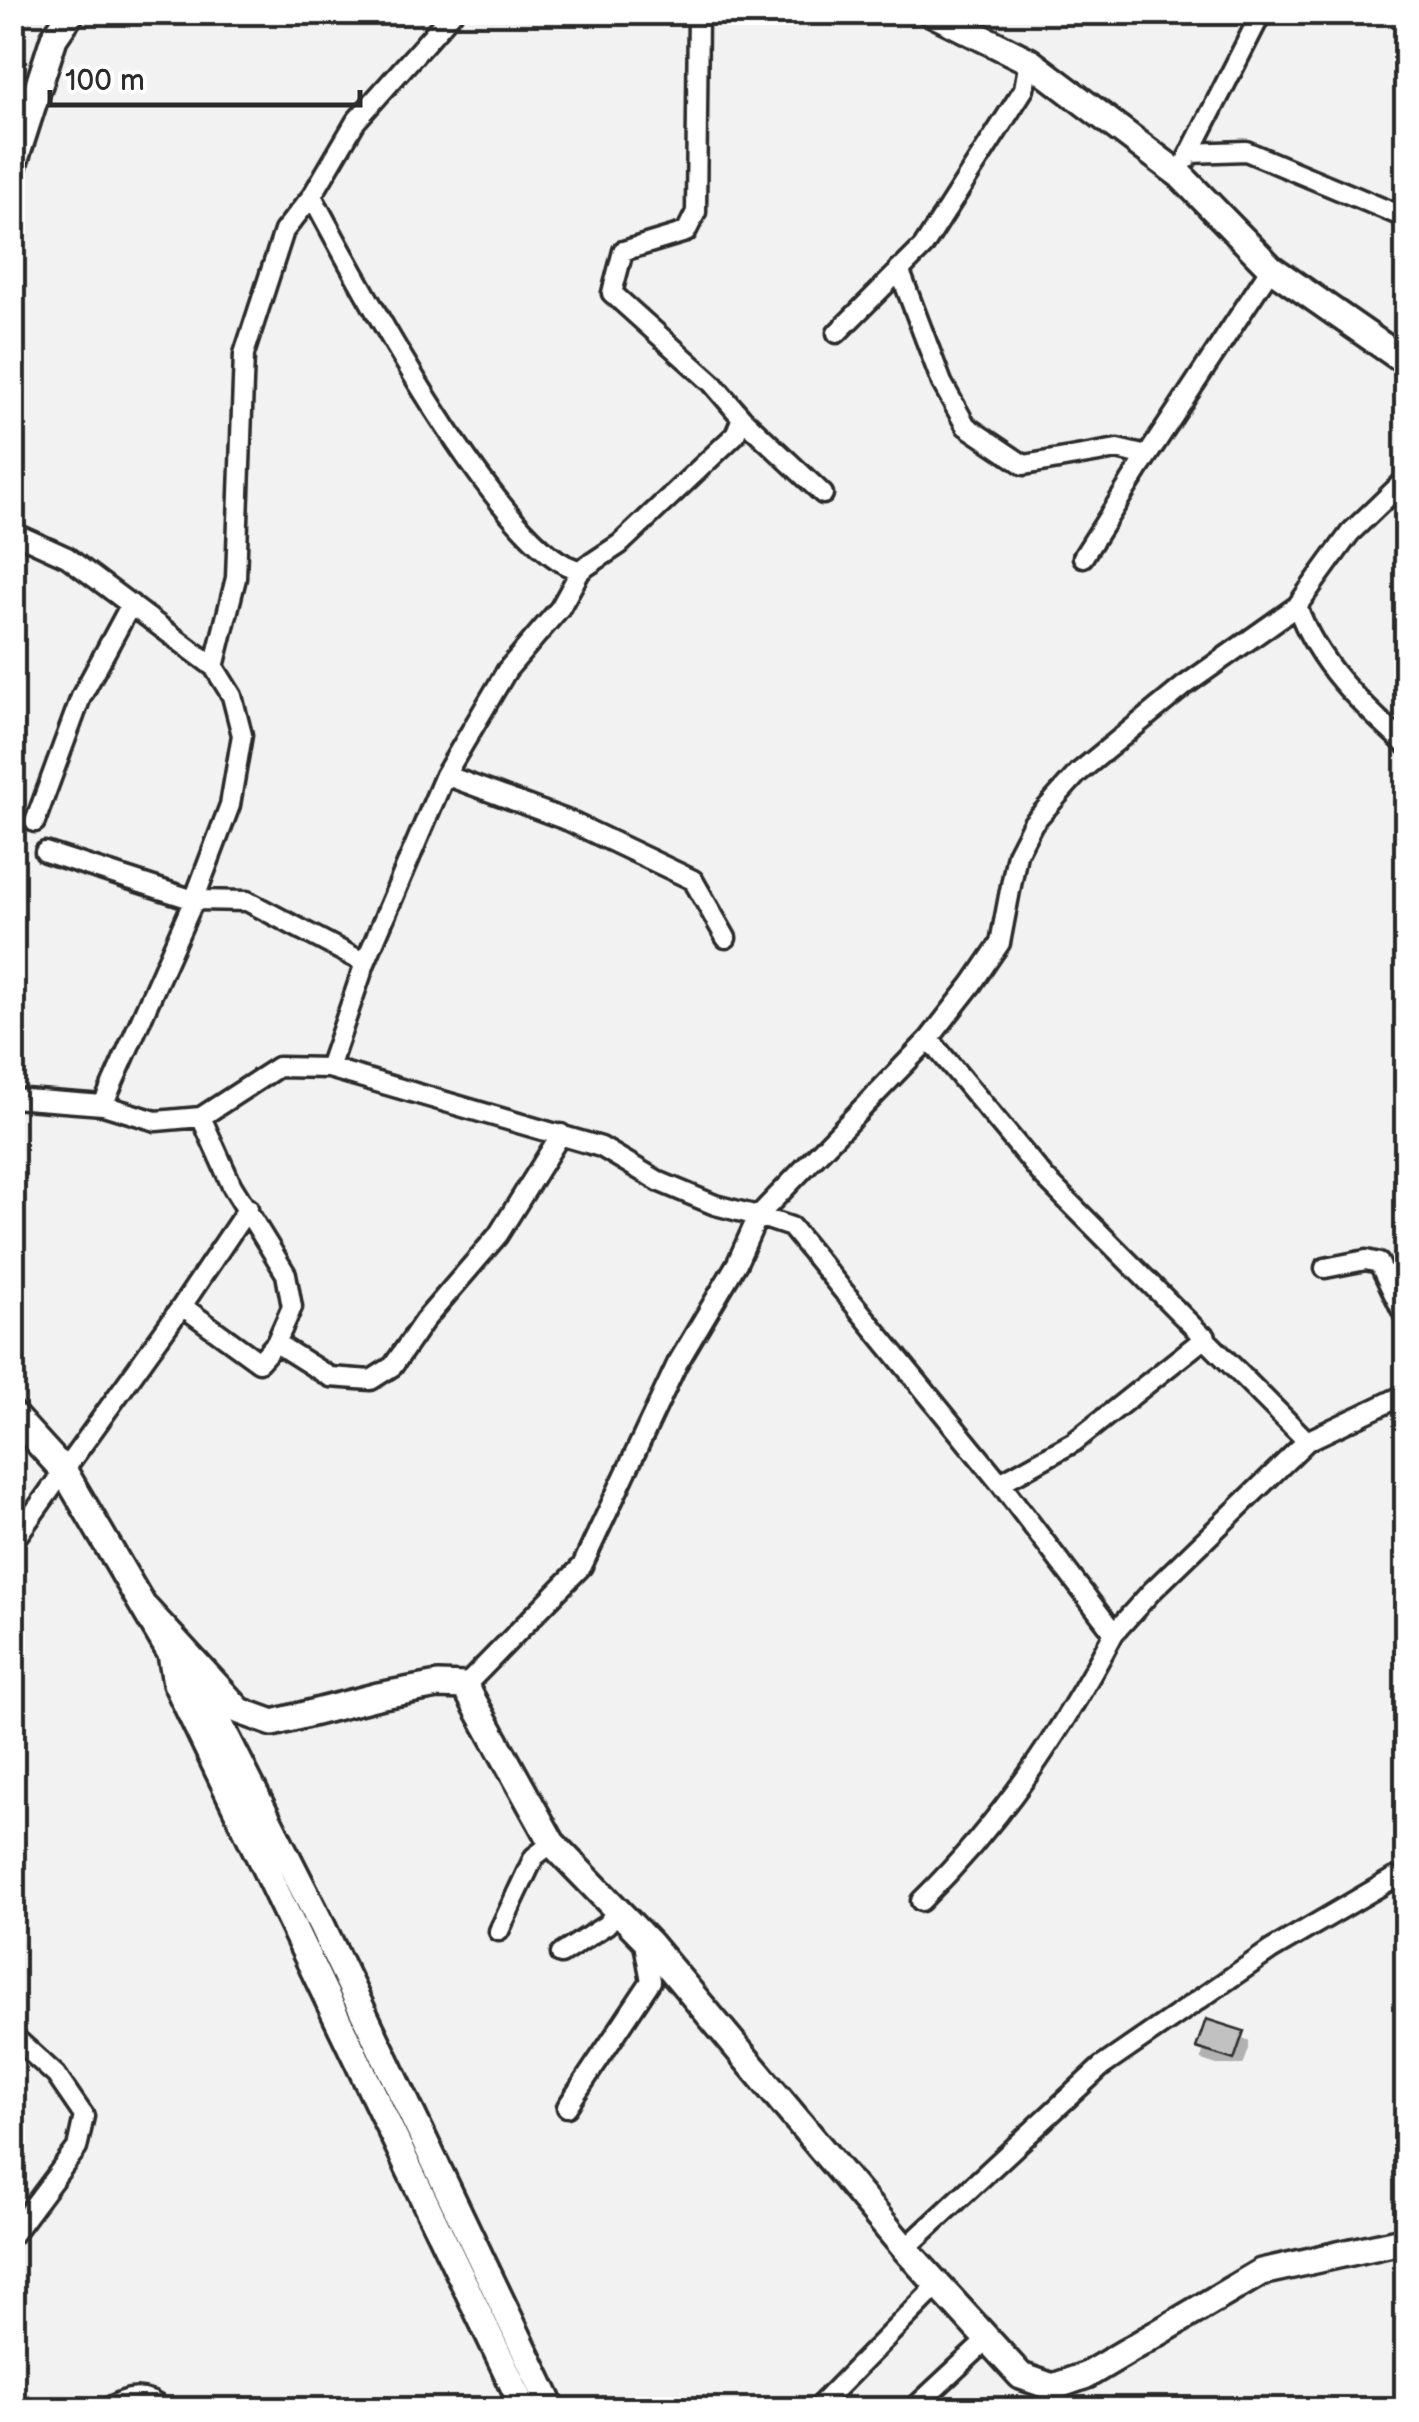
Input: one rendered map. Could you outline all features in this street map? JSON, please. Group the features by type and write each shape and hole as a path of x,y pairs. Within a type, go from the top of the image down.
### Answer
{"main road":[{"path":"12,169 54,38 72,12"},
{"path":"930,12 1029,61 1185,164 1271,268 1406,362"},
{"path":"12,1414 64,1471 170,1654 176,1683 525,2410"},
{"path":"146,1609 240,1711 273,1723 393,1693 438,1685 465,1686 552,1843 650,1944 905,2249 1021,2376 1053,2387 1087,2375 1261,2272 1406,2240"},
{"path":"170,1654 194,1673 321,1924 553,2410"}],"street":[{"path":"214,666 236,578 244,354 284,231 312,196 356,121 453,12"},
{"path":"698,12 696,212 686,232 623,250 612,293 824,494"},
{"path":"1185,164 1262,12"},
{"path":"836,333 923,247 1024,88 1029,61"},
{"path":"1185,164 1246,151 1406,218"},
{"path":"312,196 383,328 498,503 564,568 581,570"},
{"path":"1084,556 1271,268"},
{"path":"900,270 942,383 966,426 1024,465 1116,449 1147,456"},
{"path":"329,1068 365,963 446,776 507,670 560,608 581,570 634,531 735,435 742,418"},
{"path":"465,1686 582,1566 678,1364 737,1263 758,1216 929,1040 1000,942 1017,854 1033,823 1078,772 1184,686 1297,606 1350,533 1406,479"},
{"path":"12,532 67,557 214,666 232,696 242,734 230,805 194,900 103,1106"},
{"path":"35,822 81,697 131,604"},
{"path":"1297,606 1308,638 1350,694 1406,745"},
{"path":"446,776 569,821 693,880 726,938"},
{"path":"46,852 194,900 247,901 365,963"},
{"path":"929,1040 1044,1177 1306,1441"},
{"path":"12,1098 103,1106 156,1122 201,1117 278,1067 329,1068 602,1146 660,1182 791,1228 1000,1483 1114,1633"},
{"path":"182,1306 259,1362 276,1343 292,1307 286,1274 232,1186 201,1117"},
{"path":"276,1343 330,1377 371,1380 393,1366 424,1321 498,1235 560,1134"},
{"path":"12,1543 248,1208"},
{"path":"1325,1268 1366,1260 1379,1263 1406,1319"},
{"path":"1000,1483 1074,1442 1206,1336"},
{"path":"921,1902 979,1844 1034,1771 1114,1633 1306,1441 1406,1394"},
{"path":"499,1931 534,1856 552,1843"},
{"path":"905,2249 1101,2067 1271,1950 1394,1878"},
{"path":"561,1954 606,1925 619,1910"},
{"path":"567,2107 651,1982 645,1949 650,1944"},
{"path":"12,2034 56,2075 84,2116 77,2148 12,2235"},
{"path":"815,2410 938,2285"},
{"path":"912,2410 986,2341"},
{"path":"106,2410 124,2397 152,2400 164,2410"}],"building":[{"path":"1206,2019 1244,2031 1234,2060 1196,2048"}]}
